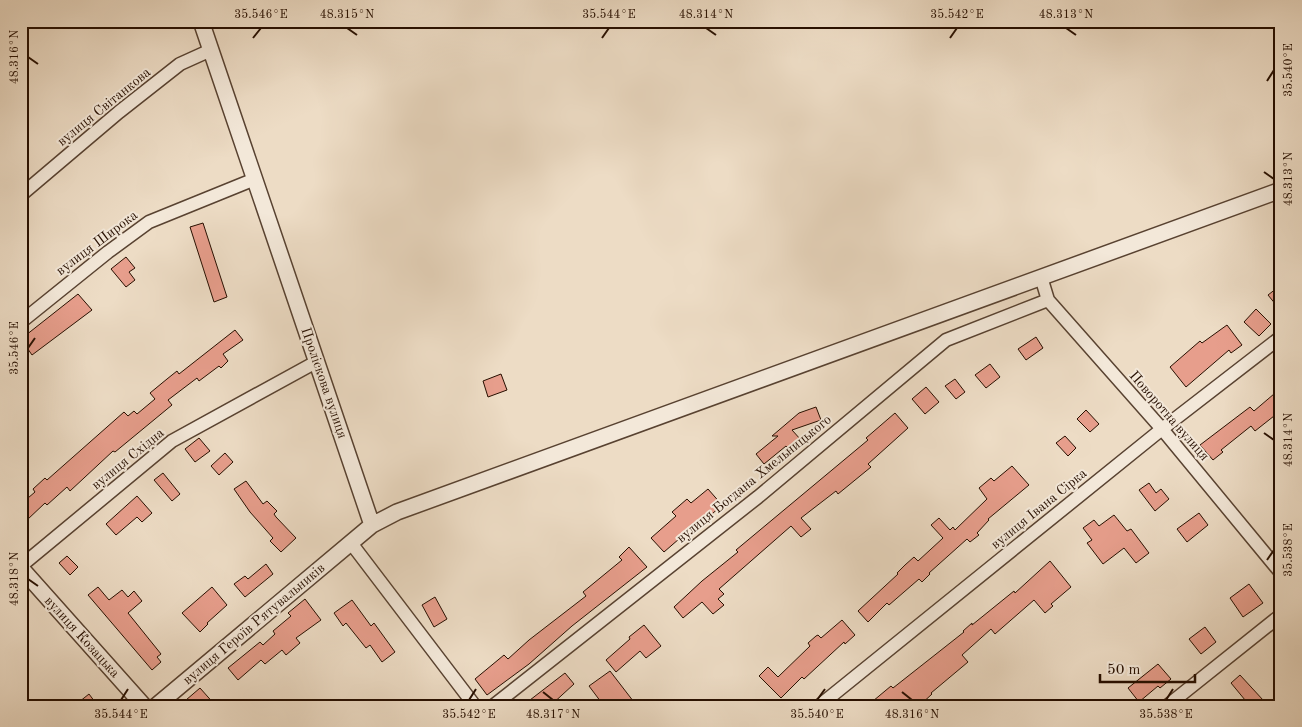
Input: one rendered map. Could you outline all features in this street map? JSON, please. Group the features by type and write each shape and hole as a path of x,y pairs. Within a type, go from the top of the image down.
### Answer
{"street":[{"name":"Проліскова вулиця","path":"202,21 372,525"},
{"name":"вулиця Світанкова","path":"21,195 119,112 180,64 211,50"},
{"name":"вулиця Широка","path":"21,322 108,252 149,222 255,179"},
{"path":"475,706 351,543 372,525 397,512 454,490 1281,190"},
{"name":"Поворотна вулиця","path":"1041,277 1048,300 1162,429 1281,573"},
{"name":"вулиця Богдана Хмельницького","path":"493,706 758,497 946,340 1048,300"},
{"name":"вулиця Івана Сірка","path":"819,706 1162,429 1281,337"},
{"name":"вулиця Східна","path":"21,567 172,441 316,362"},
{"name":"вулиця Героїв Рятувальників","path":"156,706 351,543"},
{"name":"вулиця Козацька","path":"21,567 144,706"},
{"path":"1167,706 1281,616"}],"building":[{"path":"203,223 227,297 214,302 190,227"},
{"path":"126,257 135,268 129,272 135,280 126,287 111,269"},
{"path":"1281,285 1281,311 1268,295"},
{"path":"78,294 92,310 32,355 21,339"},
{"path":"1256,309 1271,324 1259,336 1244,322"},
{"path":"1227,325 1242,345 1231,353 1229,350 1186,387 1170,367 1200,341 1202,343"},
{"path":"235,330 243,340 223,354 228,361 221,368 219,366 199,381 197,378 168,400 172,405 115,452 113,451 70,491 67,487 47,505 45,503 27,520 21,514 21,504 35,492 33,489 45,478 47,480 124,412 128,416 134,411 137,414 155,399 150,393 177,371 179,374"},
{"path":"1036,337 1043,348 1026,360 1018,349"},
{"path":"990,364 1000,377 986,388 975,375"},
{"path":"501,374 507,390 488,397 483,381"},
{"path":"955,379 965,392 956,399 945,386"},
{"path":"926,387 939,402 925,414 912,399"},
{"path":"1281,388 1281,424 1274,416 1255,431 1251,426 1221,450 1223,452 1213,460 1200,445 1250,407 1254,411"},
{"path":"816,407 821,420 792,430 801,440 790,450 786,446 764,464 756,454 778,436 772,436 799,413"},
{"path":"1086,410 1099,424 1090,432 1077,419"},
{"path":"895,413 908,428 868,464 871,467 838,494 836,491 801,518 811,529 801,537 791,526 719,589 724,594 718,599 724,605 713,614 702,602 683,618 674,607 738,552 736,550 868,440 866,438"},
{"path":"1065,436 1076,448 1068,456 1056,443"},
{"path":"199,438 210,451 195,462 185,449"},
{"path":"225,453 233,462 219,475 211,466"},
{"path":"1012,466 1029,485 988,519 977,533 979,535 970,542 967,539 929,573 922,582 919,579 889,605 887,603 868,622 858,611 914,557 918,561 943,538 931,525 939,518 950,530 953,527 955,530 987,499 979,488 991,478 994,481"},
{"path":"163,473 180,494 172,501 154,480"},
{"path":"246,481 263,504 267,501 277,511 274,514 276,517 296,538 281,552 270,541 273,538 250,512 234,489"},
{"path":"1149,483 1156,493 1161,489 1169,499 1155,511 1139,490"},
{"path":"708,489 722,505 712,514 710,512 664,552 651,538 676,516 672,512 687,499 691,503"},
{"path":"137,496 152,513 142,522 137,517 116,535 106,524"},
{"path":"1199,513 1208,525 1187,542 1177,529"},
{"path":"1114,515 1127,531 1131,529 1149,553 1136,563 1124,548 1103,564 1087,543 1092,540 1083,528 1094,520 1099,526"},
{"path":"629,547 647,567 572,626 529,664 487,695 475,679 504,655 508,659 529,640 586,596 583,592 622,560 619,557"},
{"path":"67,556 78,567 70,575 59,563"},
{"path":"1050,561 1071,587 1051,604 1053,606 1045,613 1034,600 995,634 991,629 962,655 968,662 931,693 919,706 867,706 964,632 972,623 972,625 1014,591 1015,593"},
{"path":"266,564 273,574 245,597 234,584 245,576 248,579"},
{"path":"1249,584 1263,603 1243,617 1230,598"},
{"path":"98,587 109,600 122,590 128,597 134,591 142,601 128,613 161,654 157,657 161,662 152,670 88,595"},
{"path":"212,587 227,605 200,632 182,613"},
{"path":"435,597 447,619 434,627 422,605"},
{"path":"305,599 321,620 296,638 300,643 286,655 282,650 265,664 261,660 238,680 228,668 260,642 263,645 275,634 273,631 291,616 288,613"},
{"path":"352,600 371,626 374,623 395,652 382,662 370,645 366,648 346,623 343,626 334,613"},
{"path":"842,620 855,635 845,644 844,642 804,679 802,677 781,698 759,676 768,667 778,677 810,646 808,643 818,635 821,638"},
{"path":"644,625 661,646 646,658 640,651 616,672 606,660"},
{"path":"1205,627 1216,642 1201,654 1189,639"},
{"path":"1158,664 1171,679 1160,688 1158,686 1139,702 1128,688"},
{"path":"610,671 637,706 604,706 589,686"},
{"path":"565,673 574,684 550,706 535,706 530,700"},
{"path":"1240,675 1263,700 1256,706 1250,706 1231,683"},
{"path":"200,688 216,706 179,706"},
{"path":"89,694 98,706 74,706"}]}
